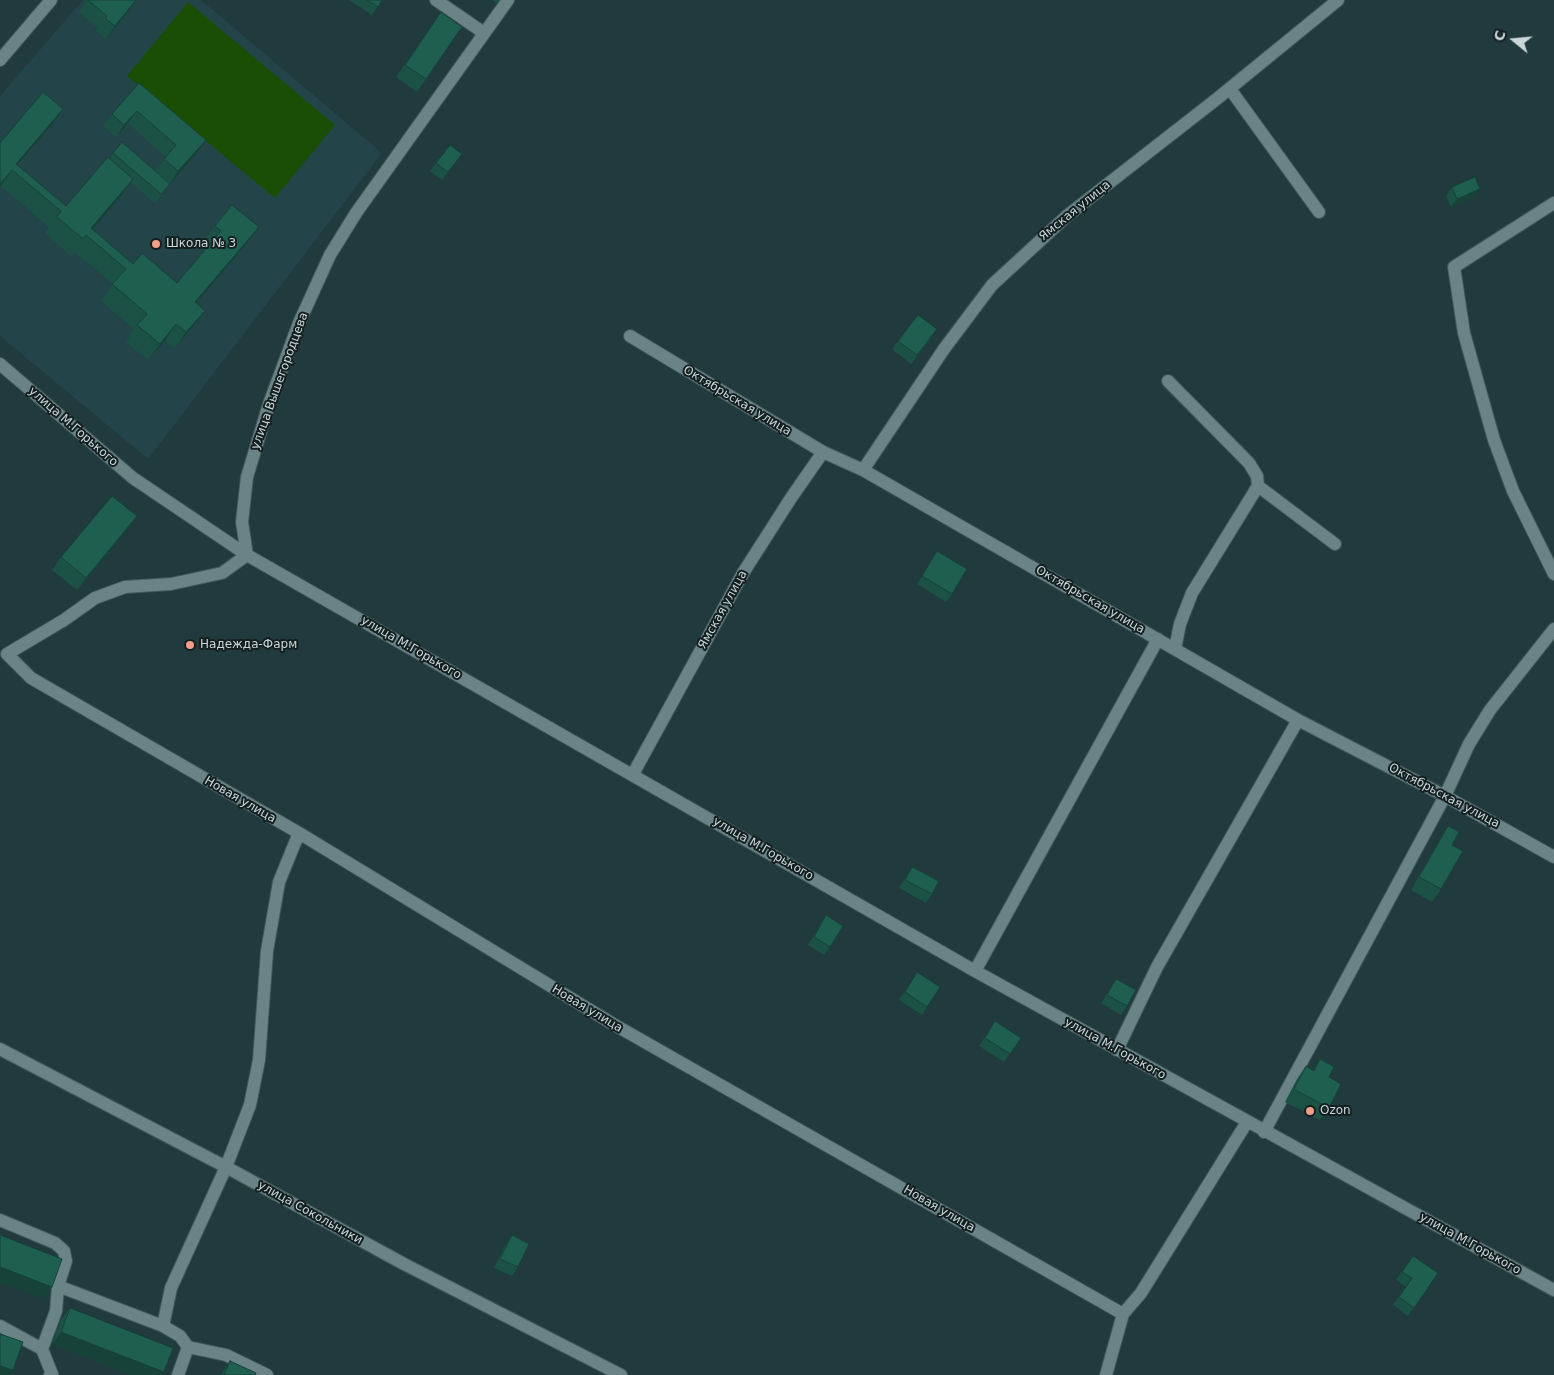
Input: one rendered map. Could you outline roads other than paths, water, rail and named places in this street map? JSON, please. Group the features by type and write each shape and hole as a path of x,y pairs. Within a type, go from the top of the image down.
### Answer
{"street":[{"path":"0,60 51,0"},
{"path":"436,0 484,33"},
{"name":"улица Вышегородцева","path":"247,555 242,522 246,477 269,404 303,314 330,255 356,213 508,0"},
{"name":"Ямская улица","path":"863,470 944,349 992,284 1068,215 1230,89 1338,0"},
{"path":"1230,89 1318,212"},
{"path":"1554,203 1454,267 1464,333 1494,440 1513,492 1554,574"},
{"name":"Октябрьская улица","path":"630,336 823,452 863,470 1298,720 1445,796 1554,857"},
{"name":"улица М.Горького","path":"0,364 134,478 247,555 633,774 974,971 1554,1290"},
{"path":"1168,381 1249,463 1257,476 1258,486 1192,594 1180,624 1175,649"},
{"name":"Ямская улица","path":"633,774 743,573 823,452"},
{"path":"1258,486 1335,544"},
{"name":"Новая улица","path":"247,555 222,573 171,584 125,587 95,598 64,620 7,654 31,678 299,834 613,1024 1123,1314"},
{"path":"1264,1132 1445,796 1469,744 1490,710 1554,629"},
{"path":"974,971 1158,639"},
{"path":"1117,1050 1162,958 1298,720"},
{"path":"163,1326 171,1288 226,1167 250,1106 259,1060 267,952 279,882 299,834"},
{"name":"улица Сокольники","path":"0,1048 226,1167 404,1264 621,1375"},
{"path":"1106,1375 1123,1314 1141,1293 1247,1122"},
{"path":"0,1220 55,1243 64,1251 66,1261 58,1286 56,1311 42,1349"},
{"path":"58,1286 163,1326 180,1336 188,1347 226,1355 267,1375"},
{"path":"0,1326 42,1349 52,1375"},
{"path":"178,1375 188,1347"}],"place":[{"name":"Школа № 3","path":"156,244"},
{"name":"Надежда-Фарм","path":"190,645"},
{"name":"Ozon","path":"1310,1111"}]}
